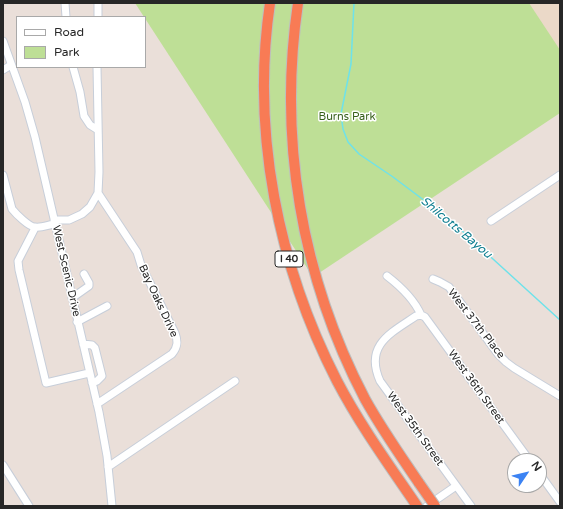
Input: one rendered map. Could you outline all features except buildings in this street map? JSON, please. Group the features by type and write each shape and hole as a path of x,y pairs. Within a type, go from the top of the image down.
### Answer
{"highway":[{"name":"I 40","path":"270,3 265,70 265,122 275,202 298,292 318,342 354,412 417,506"},
{"name":"I 40","path":"298,3 290,87 291,138 301,214 310,257 318,286 331,322 354,376 377,420 435,506"}],"street":[{"path":"65,3 66,16"},
{"path":"98,3 98,16"},
{"name":"West Scenic Drive","path":"3,41 35,137 97,404 108,467 112,506"},
{"path":"3,70 11,65"},
{"path":"73,68 80,92 84,116 90,125 98,130"},
{"path":"89,373 46,383 18,261 35,228 54,222 69,220 82,214 90,207 98,193 97,68"},
{"path":"491,221 560,175"},
{"path":"3,176 12,209 35,228"},
{"name":"Bay Oaks Drive","path":"97,404 172,354 177,345 175,333 141,265 137,252 98,193"},
{"path":"72,298 89,286 84,274"},
{"name":"West 36th Street","path":"387,276 403,290 421,315 425,317 524,453"},
{"name":"West 37th Place","path":"433,279 449,287 498,354 506,362 560,396"},
{"path":"77,322 107,306"},
{"name":"West 35th Street","path":"421,315 416,316 387,336 378,347 374,364 380,381 471,506"},
{"path":"83,344 92,345 95,348 102,376 97,381 92,383"},
{"path":"108,467 235,381"},
{"path":"3,465 29,506"},
{"path":"547,484 560,502 555,506"},
{"path":"427,506 456,486"}],"shaded area":[{"path":"521,3 560,3 560,71"}],"green space":[{"name":"Burns Park","path":"135,3 529,3 560,50 560,113 313,277 146,20 146,16 143,16"}],"waterway":[{"name":"Shilcotts Bayou","path":"354,3 351,64 341,114 343,129 348,142 359,154 393,177 449,219 560,320"}]}
